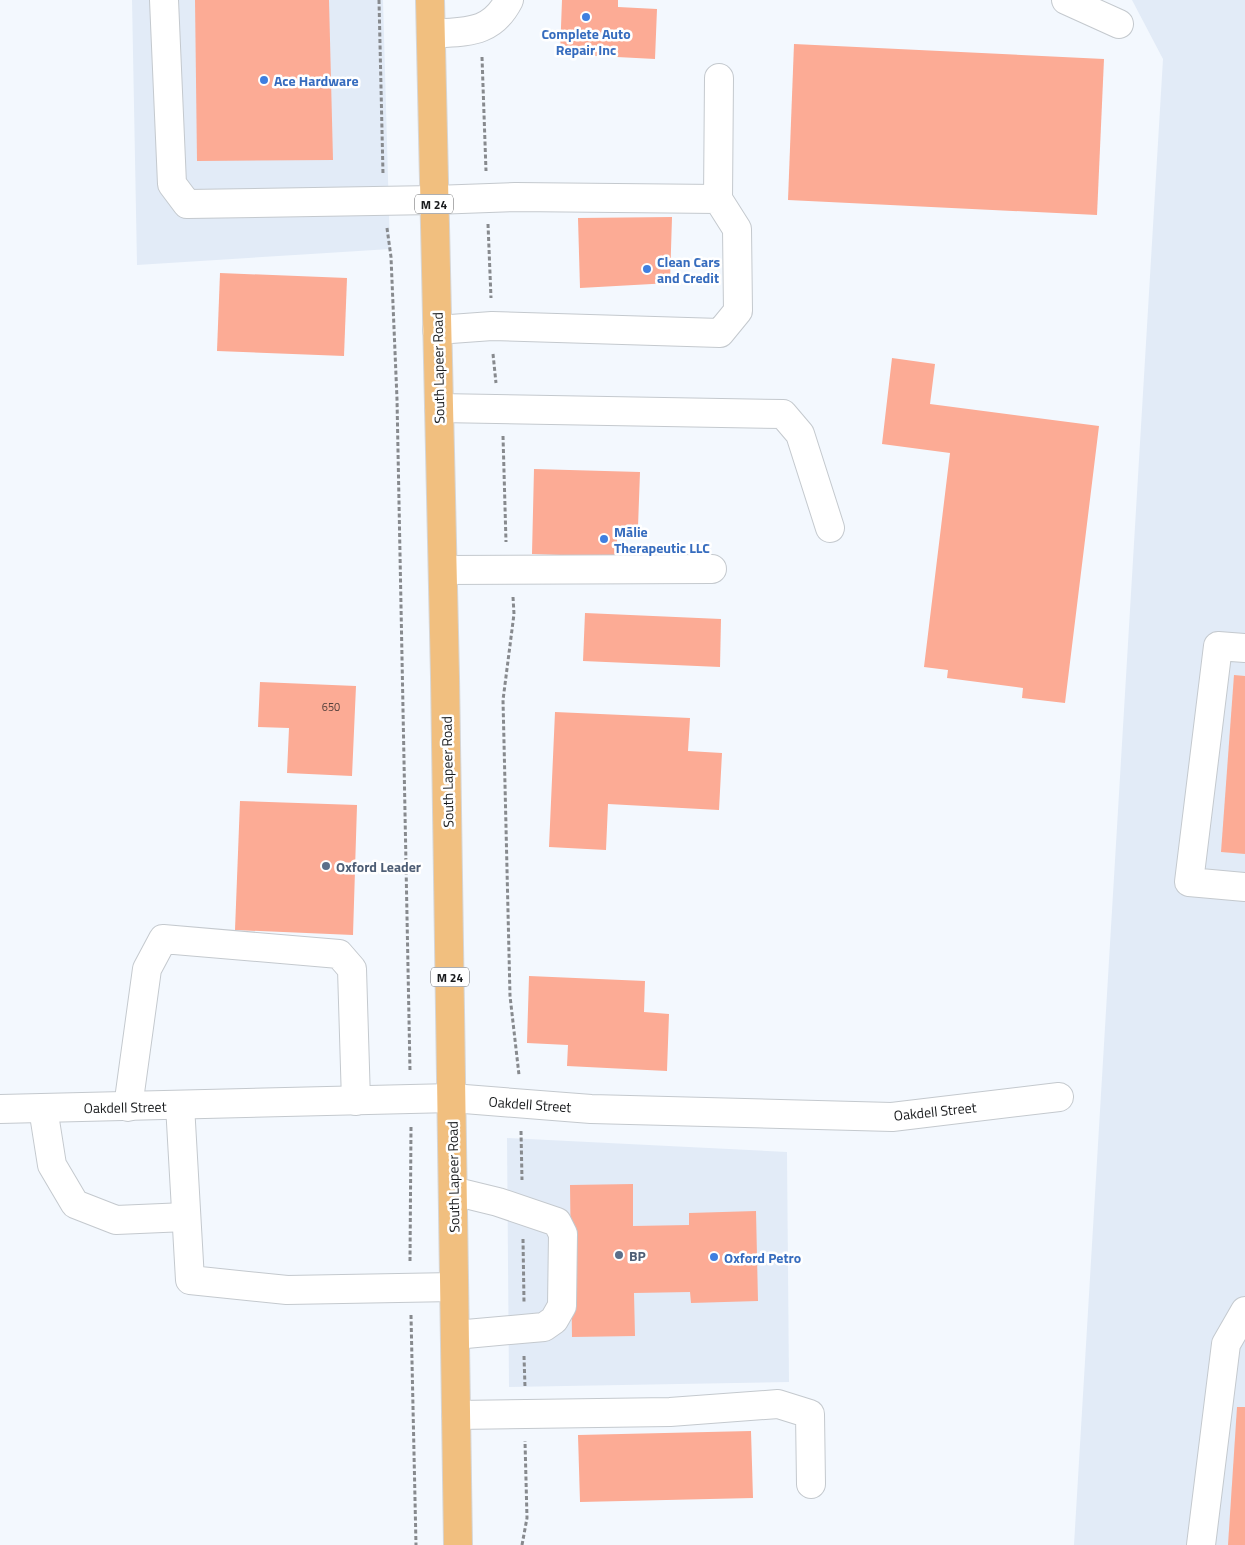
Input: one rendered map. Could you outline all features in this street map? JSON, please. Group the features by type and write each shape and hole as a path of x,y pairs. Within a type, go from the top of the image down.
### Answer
{"main road":[{"name":"South Lapeer Road","path":"430,0 443,570 458,1545"}],"street":[{"path":"164,0 172,184 187,204 487,198 718,199"},
{"path":"430,34 481,30 503,12 509,0"},
{"path":"1066,0 1119,24"},
{"path":"438,330 492,326 720,333 738,311 737,229 718,199 719,78"},
{"path":"439,408 783,414 800,434 830,528"},
{"path":"443,570 712,569"},
{"path":"1245,648 1218,646 1189,882 1245,887"},
{"path":"128,1106 147,969 163,939 339,954 352,969 356,1101"},
{"name":"Oakdell Street","path":"0,1109 452,1098 591,1109 892,1116 1059,1096"},
{"path":"180,1106 190,1280 287,1290 454,1287"},
{"path":"43,1108 52,1165 75,1204 116,1220 186,1217"},
{"path":"453,1191 522,1210 557,1222 563,1234 562,1306 554,1320 544,1327 455,1334"},
{"path":"1201,1545 1226,1344 1245,1312"},
{"path":"456,1415 670,1412 778,1404 810,1414 811,1484"}],"path":[{"path":"379,0 385,201 391,257 397,399 410,1100 410,1288 416,1545"},
{"path":"481,30 492,326 503,439 505,538 513,570 514,614 503,700 510,996 520,1104 527,1518 522,1545"}],"shaded area":[{"path":"132,0 383,0 390,249 137,265"},
{"path":"1132,0 1245,0 1245,1545 1074,1545 1163,59"},
{"path":"507,1138 787,1152 789,1382 509,1387"}],"building":[{"name":"Ace Hardware","path":"195,0 329,0 333,160 197,161"},
{"path":"562,0 618,0 618,7 657,9 655,59 560,54"},
{"path":"794,44 1104,59 1097,215 788,200"},
{"path":"672,217 670,283 580,288 578,218"},
{"path":"220,273 347,278 344,356 217,351"},
{"path":"892,358 935,364 930,404 1099,426 1065,703 1022,698 1023,688 947,678 948,670 924,667 950,453 882,444"},
{"path":"534,469 640,472 638,527 617,526 617,557 532,554"},
{"path":"585,613 721,619 720,667 583,661"},
{"path":"1234,675 1245,676 1245,854 1221,852"},
{"path":"260,682 356,686 352,776 287,773 289,728 258,727"},
{"path":"555,712 690,718 688,751 722,753 719,810 608,804 606,850 549,847"},
{"path":"240,801 357,805 353,935 235,930"},
{"path":"529,976 645,981 644,1012 669,1014 667,1071 567,1066 568,1045 527,1043"},
{"path":"633,1184 633,1226 689,1225 689,1213 756,1211 758,1301 691,1303 690,1292 634,1293 635,1336 572,1337 570,1185"},
{"path":"1237,1407 1245,1407 1245,1545 1228,1545"},
{"path":"751,1431 753,1498 580,1502 578,1435"}],"place":[{"name":"Complete Auto Repair Inc","path":"586,17"},
{"name":"Ace Hardware","path":"264,80"},
{"name":"Clean Cars and Credit","path":"647,269"},
{"name":"Mālie Therapeutic LLC","path":"604,539"},
{"name":"Oxford Leader","path":"326,866"},
{"name":"BP","path":"619,1255"},
{"name":"Oxford Petro","path":"714,1257"}]}
